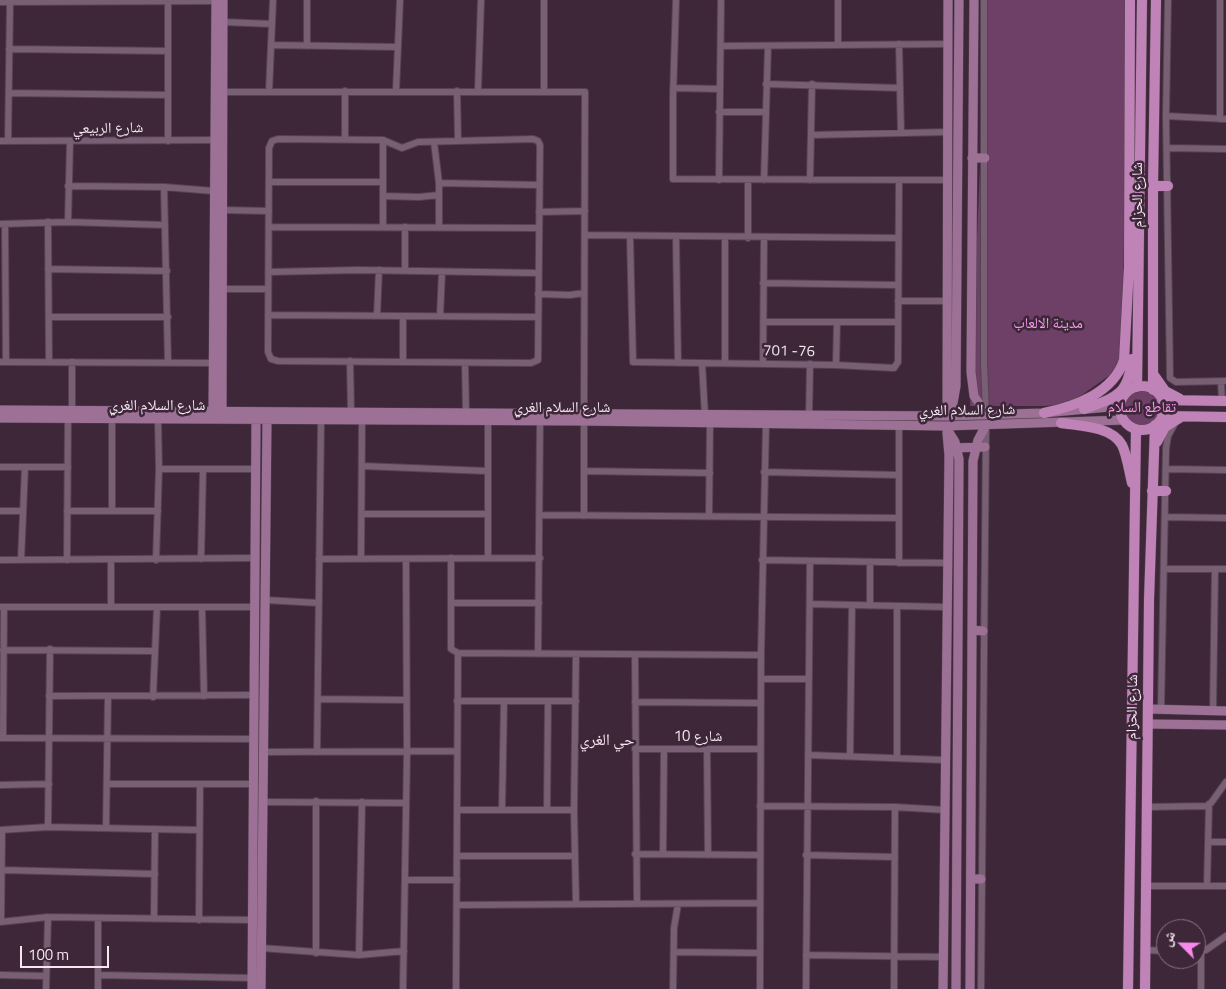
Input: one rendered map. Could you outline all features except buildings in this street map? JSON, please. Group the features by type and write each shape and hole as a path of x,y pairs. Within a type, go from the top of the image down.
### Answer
{"main road":[{"path":"1044,413 1073,407 1102,390 1120,372 1126,347 1130,0"},
{"name":"شارع الحزام","path":"1137,387 1142,0"},
{"name":"شارع الحزام","path":"1153,390 1153,186 1156,0"},
{"path":"1142,56 1148,61 1155,57"},
{"path":"1141,81 1147,76 1154,80"},
{"path":"1153,186 1168,186"},
{"path":"1128,215 1140,204"},
{"path":"1084,410 1113,398 1121,393 1126,385 1139,321"},
{"path":"1153,374 1165,390 1184,400"},
{"path":"1137,387 1153,390 1162,400 1162,416 1156,426 1146,430 1136,430 1124,420 1120,406 1126,394 1137,387"},
{"path":"1162,400 1224,401"},
{"path":"1162,416 1226,416"},
{"path":"1154,455 1161,432 1181,417"},
{"path":"1061,423 1100,430 1114,436 1122,445 1135,498"},
{"name":"شارع الحزام","path":"1145,989 1148,636 1152,491 1156,426"},
{"name":"شارع الحزام","path":"1128,989 1136,430"},
{"path":"1152,491 1166,491"},
{"path":"1134,614 1138,606 1145,608 1148,636"},
{"path":"1129,912 1138,919 1146,913"},
{"path":"1129,940 1135,933 1141,934 1146,939"}],"street":[{"path":"0,2 168,3 218,0"},
{"path":"217,412 214,363 214,190 215,140 222,92 223,22 218,0"},
{"path":"217,412 221,289 218,0"},
{"path":"269,92 272,0"},
{"path":"306,46 307,0"},
{"path":"396,91 400,0"},
{"path":"478,91 481,0"},
{"path":"544,0 544,91"},
{"path":"676,0 673,88 673,180 948,180"},
{"path":"718,180 721,0"},
{"path":"838,0 838,44"},
{"path":"947,416 948,0"},
{"path":"947,416 954,403 956,386 959,0"},
{"path":"974,0 971,351 974,396 986,414"},
{"path":"984,0 984,362 986,414"},
{"path":"1168,0 1166,116 1170,378 1176,382 1224,382 1224,401"},
{"path":"1166,116 1223,119 1223,29 1220,0"},
{"path":"8,141 10,2"},
{"path":"168,3 168,141"},
{"path":"223,22 272,24"},
{"path":"899,44 901,133"},
{"path":"721,46 948,44"},
{"path":"271,45 397,47"},
{"path":"764,180 768,46"},
{"path":"9,48 168,51"},
{"path":"766,84 900,88"},
{"path":"810,180 812,84"},
{"path":"673,88 720,89"},
{"path":"345,91 345,139"},
{"path":"457,91 458,140"},
{"path":"222,92 585,92 584,516"},
{"path":"9,93 168,95"},
{"path":"720,112 765,112"},
{"path":"811,134 948,132"},
{"path":"278,138 383,140 402,148 418,142 434,142 533,138 538,140 540,145 539,356 536,363 278,361 271,359 268,352 268,289 269,148 272,141 278,138"},
{"name":"شارع الربيعي","path":"0,141 215,140"},
{"path":"383,140 383,227"},
{"path":"68,222 70,142"},
{"path":"434,142 439,183 438,227"},
{"path":"1167,148 1226,149"},
{"path":"948,158 958,158"},
{"path":"972,158 985,158"},
{"path":"748,180 748,238"},
{"path":"763,322 898,322 899,181"},
{"path":"269,182 383,182"},
{"path":"439,183 539,185"},
{"path":"68,186 164,187 214,190"},
{"path":"164,187 168,363"},
{"path":"383,196 419,198 439,195"},
{"path":"220,210 269,211"},
{"path":"539,212 585,211"},
{"path":"48,222 49,362"},
{"path":"165,225 68,222 3,224 3,362 214,363"},
{"path":"269,227 539,228"},
{"path":"404,271 405,227"},
{"path":"585,235 724,238 898,238"},
{"name":"701 -76","path":"630,236 633,362 810,364 894,368 898,365 898,322"},
{"path":"676,237 678,363"},
{"path":"724,238 725,363"},
{"path":"764,238 764,364"},
{"path":"48,269 167,271"},
{"path":"269,272 379,270 538,273"},
{"path":"378,316 379,270"},
{"path":"440,316 442,272"},
{"path":"763,284 898,285"},
{"path":"221,289 268,289"},
{"path":"538,294 570,295 584,293"},
{"path":"898,301 946,301"},
{"path":"268,315 538,317"},
{"path":"403,316 403,361"},
{"path":"49,317 168,317"},
{"path":"836,365 837,323"},
{"path":"957,351 964,356 971,351"},
{"path":"350,361 351,412"},
{"path":"72,362 72,410"},
{"path":"465,363 466,413"},
{"path":"702,363 708,419 709,517"},
{"path":"809,416 810,364"},
{"name":"شارع السلام الغري","path":"708,419 766,423 1044,413 1120,406"},
{"name":"شارع السلام الغري","path":"0,410 72,410 87,415 112,419 256,421 362,421 466,413 667,419 809,416 826,420 899,426 1124,420"},
{"name":"شارع السلام الغري","path":"0,418 68,418 87,415 217,412 351,412 488,422 540,421 584,417"},
{"path":"1161,709 1168,436 1181,417"},
{"path":"67,560 68,418"},
{"path":"112,419 112,511"},
{"path":"156,560 159,469 158,420"},
{"path":"252,989 252,920 258,873 263,802 267,420"},
{"path":"317,752 321,420"},
{"path":"256,421 253,784 261,948 261,989"},
{"path":"361,559 362,421"},
{"path":"538,654 540,421"},
{"path":"488,422 488,558"},
{"path":"760,989 762,560 766,423"},
{"path":"970,989 973,461 980,447 986,425"},
{"path":"898,563 899,426"},
{"path":"945,426 959,460 956,989"},
{"path":"953,448 980,447"},
{"path":"980,447 984,631 981,989"},
{"path":"943,989 946,563 953,448"},
{"path":"362,466 487,471"},
{"path":"0,467 68,467"},
{"path":"21,560 25,467"},
{"path":"159,469 203,471 255,469"},
{"path":"1167,469 1226,470"},
{"path":"201,559 203,471"},
{"path":"584,471 710,473"},
{"path":"764,472 898,475"},
{"path":"0,511 23,511"},
{"path":"67,511 158,511"},
{"path":"362,514 488,514"},
{"path":"540,516 898,518"},
{"path":"1165,517 1226,518"},
{"path":"0,560 255,558"},
{"path":"451,558 451,649 458,653 761,655"},
{"path":"319,560 540,558"},
{"path":"403,989 407,753 406,559"},
{"path":"111,607 112,560"},
{"path":"762,560 946,563"},
{"path":"806,989 810,561"},
{"path":"870,563 870,606"},
{"path":"1164,569 1226,569"},
{"path":"1213,710 1215,569"},
{"path":"265,600 319,603"},
{"path":"451,603 539,603"},
{"path":"810,604 946,608"},
{"path":"850,756 852,606"},
{"path":"254,739 2,738 4,650 2,607 255,607"},
{"path":"153,697 157,607"},
{"path":"202,607 204,696"},
{"path":"897,607 897,758"},
{"path":"946,630 958,630"},
{"path":"972,630 984,631"},
{"path":"48,828 50,649"},
{"path":"4,650 154,651"},
{"path":"456,989 458,653"},
{"path":"576,654 574,810 576,903"},
{"path":"635,655 637,902"},
{"path":"254,658 264,659"},
{"path":"761,680 809,679"},
{"path":"49,696 153,697 254,695"},
{"path":"106,828 108,696"},
{"path":"318,700 406,700"},
{"path":"457,701 576,701"},
{"path":"502,810 504,701"},
{"path":"547,810 548,701"},
{"path":"635,702 761,703"},
{"path":"1148,709 1226,711"},
{"path":"1148,724 1226,726"},
{"path":"958,731 964,737 972,733"},
{"name":"شارع 10","path":"635,749 760,749"},
{"path":"663,854 664,749"},
{"path":"707,749 708,855"},
{"path":"958,755 964,750 972,755"},
{"path":"264,752 407,753 457,751"},
{"path":"808,755 945,760"},
{"path":"1207,886 1210,804 1226,782"},
{"path":"0,785 49,784"},
{"path":"107,784 253,784"},
{"path":"199,920 200,784"},
{"path":"316,801 316,953"},
{"path":"263,802 406,803"},
{"path":"359,954 362,802"},
{"path":"1147,806 1210,804"},
{"path":"760,806 895,807 944,810"},
{"path":"894,989 895,807"},
{"path":"457,810 574,810"},
{"path":"199,830 106,828 1,830 0,922 48,917 252,920"},
{"path":"154,919 155,829"},
{"path":"1208,842 1226,842"},
{"path":"636,854 760,855"},
{"path":"457,856 574,856"},
{"path":"806,856 895,857"},
{"path":"2,870 155,874"},
{"path":"971,879 981,879"},
{"path":"405,880 458,880"},
{"path":"1146,886 1226,886"},
{"path":"944,898 957,898"},
{"path":"458,905 637,902 760,904"},
{"path":"674,989 675,915 678,904"},
{"path":"46,989 48,917"},
{"path":"98,918 98,989"},
{"path":"1206,948 1226,936"},
{"path":"261,948 316,953 359,954 404,951"},
{"path":"1145,950 1156,951"},
{"path":"674,952 760,953"},
{"path":"806,956 944,957"},
{"path":"1200,969 1202,989"},
{"path":"0,975 46,976"},
{"path":"98,975 252,978"}],"green space":[{"name":"مدينة الالعاب","path":"987,0 1127,0 1125,210 1121,359 1110,375 1069,404 970,406"},
{"name":"تقاطع السلام","path":"1142,390 1155,395 1160,408 1155,421 1142,426 1129,421 1124,408 1129,395"}],"district":[{"name":"حي الغري","path":"607,741"}]}
